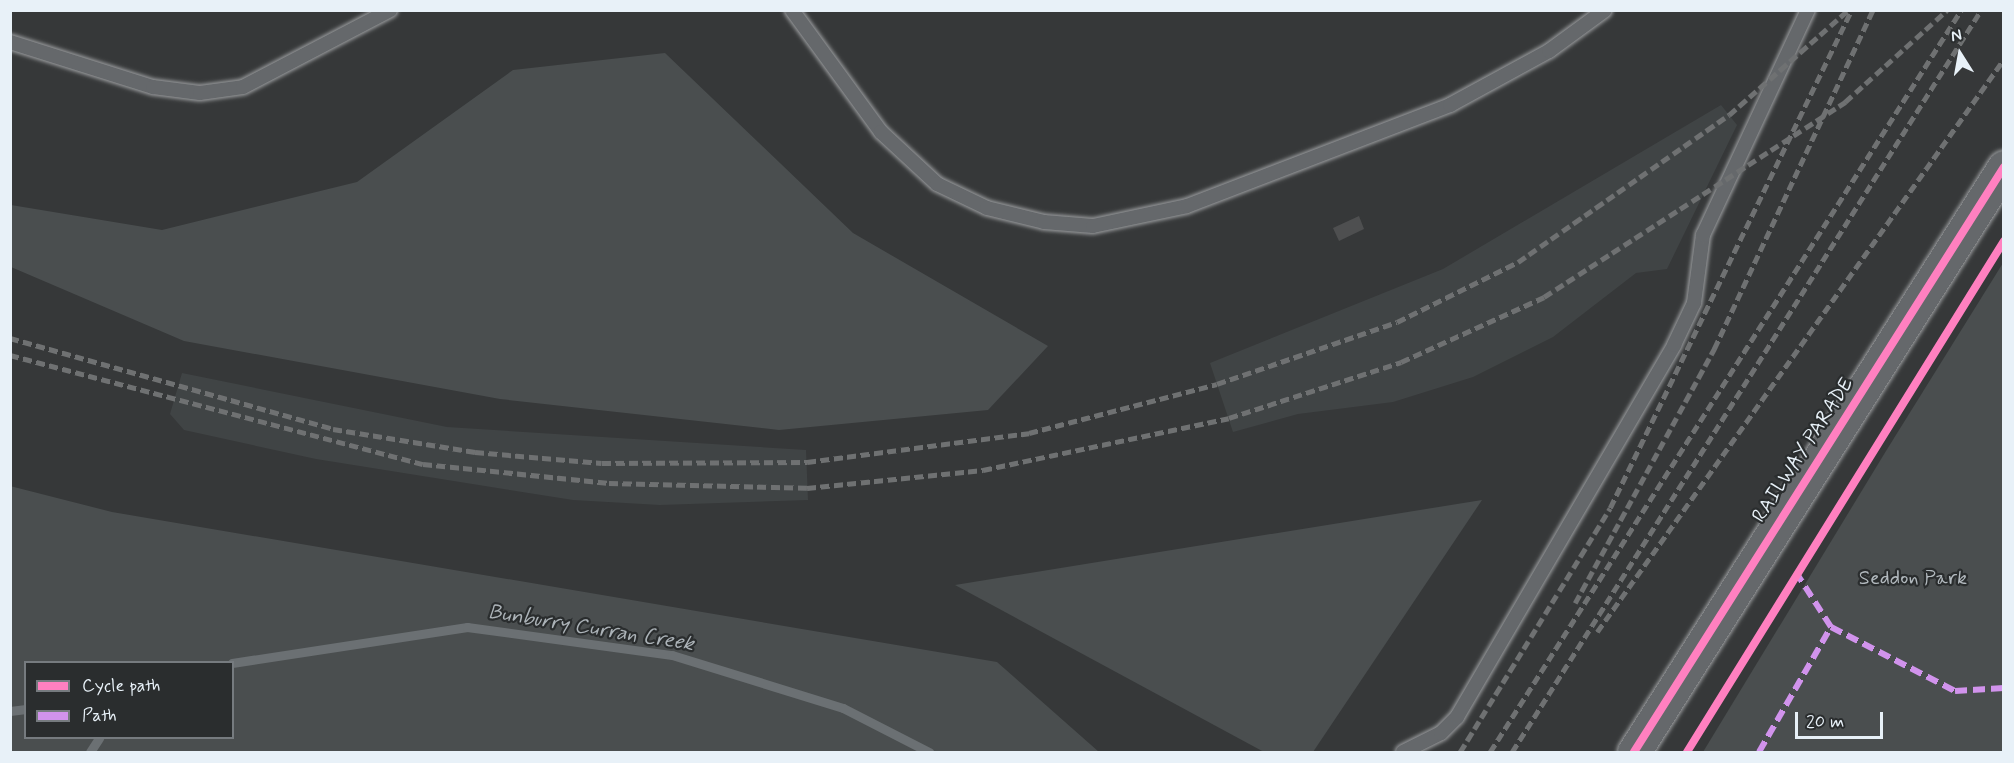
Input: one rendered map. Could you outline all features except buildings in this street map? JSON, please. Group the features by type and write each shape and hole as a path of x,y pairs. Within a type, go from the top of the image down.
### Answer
{"street":[{"name":"RAILWAY PARADE","path":"1634,753 2004,167"}],"lane":[{"path":"10,42 153,87 200,93 243,87 390,10"},
{"path":"792,10 881,132 937,183 987,208 1044,222 1093,226 1187,206 1450,105 1549,51 1605,10"},
{"path":"1403,753 1441,733 1457,717 1674,345 1694,303 1702,235 1808,10"}],"shaded area":[{"path":"1721,105 1737,125 1667,269 1636,273 1553,337 1473,377 1393,402 1298,414 1233,432 1210,363 1443,269"},
{"path":"182,373 447,427 806,450 808,500 660,505 573,500 316,459 184,430 170,414"}],"green space":[{"path":"665,53 853,233 1048,346 988,410 779,430 500,399 184,341 11,267 11,205 162,230 357,182 513,70"},
{"name":"Seddon Park","path":"2003,263 2003,752 1703,752 1886,451"},
{"path":"10,486 112,512 997,662 1099,752 11,752"},
{"path":"1482,500 1313,752 1264,752 955,585"}],"waterway":[{"name":"Bunburry Curran Creek","path":"234,663 467,627 672,655 843,708 929,752"},
{"path":"10,711 24,709"},
{"name":"Bunburry Curran Creek","path":"90,752 98,739"}],"railway":[{"path":"10,338 333,429 475,452 602,463 807,462 1029,433 1217,384 1397,322 1518,262 1729,115 1848,10"},
{"path":"1575,603 1714,349 1873,10"},
{"path":"10,355 423,464 609,483 807,488 983,470 1229,418 1401,362 1544,297 1845,102 1947,10"},
{"path":"1490,752 1961,10"},
{"path":"1512,752 1981,10"},
{"path":"1460,752 1610,508 1850,13"},
{"path":"1597,632 2004,59"}],"marked path":[{"path":"1759,752 1831,627 1797,574"},
{"path":"1831,627 1955,691 2004,688"}],"cycle path":[{"path":"1634,752 2004,167"},
{"path":"1687,752 2004,241"}]}
